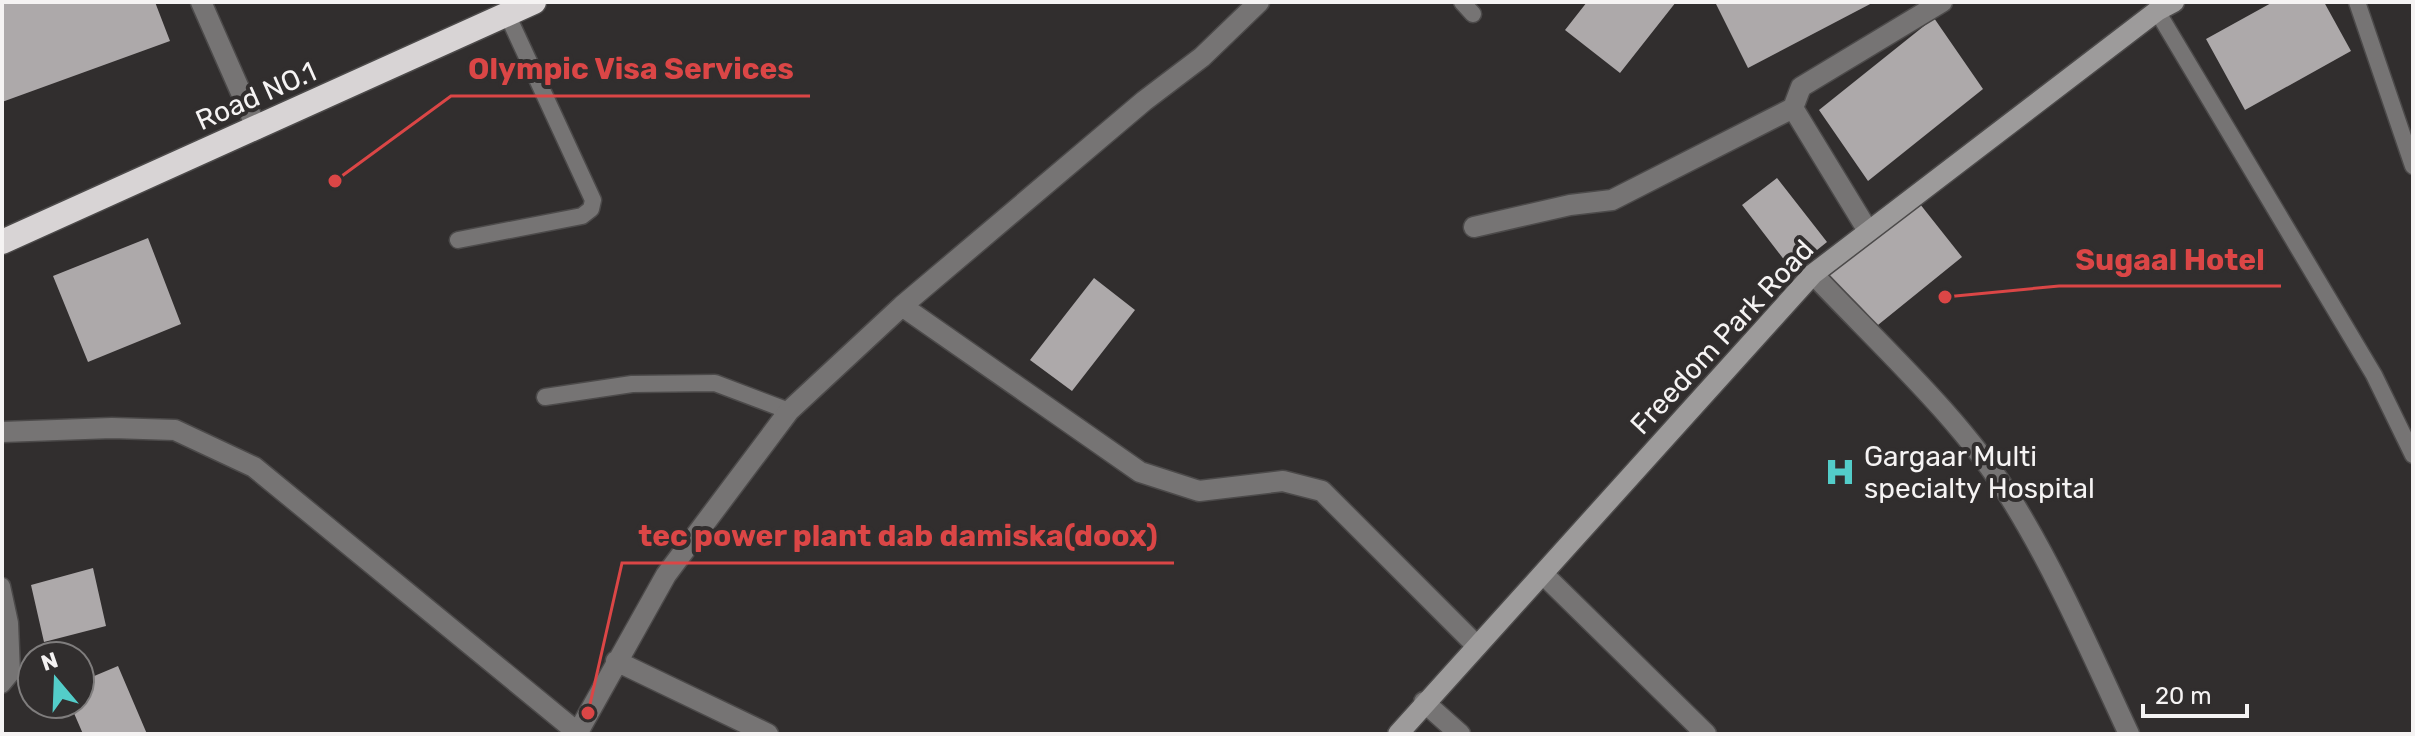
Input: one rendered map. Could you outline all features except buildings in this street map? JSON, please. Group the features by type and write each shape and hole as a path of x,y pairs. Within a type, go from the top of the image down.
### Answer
{"highway":[{"name":"Road NO.1","path":"2,242 534,2"}],"street":[{"path":"201,2 257,129"},
{"path":"2,432 112,428 175,430 254,467 578,733 666,575 789,411 902,306 1144,101 1202,57 1259,2"},
{"path":"1474,227 1570,205 1612,200 1793,108 1801,87 1942,2"},
{"name":"Freedom Park Road","path":"1398,734 1813,274 2161,5"},
{"path":"1793,108 1868,231"},
{"path":"1813,274 1974,449 2011,498 2081,632 2129,734"},
{"path":"902,306 1140,472 1199,491 1283,481 1322,491 1477,646"},
{"path":"1543,574 1706,734"},
{"path":"616,661 768,734"},
{"path":"1424,702 1460,734"}],"lane":[{"path":"2357,2 2413,166"},
{"path":"2161,5 2374,375 2413,455"},
{"path":"458,240 582,216 591,209 593,200 507,14"},
{"path":"545,397 632,384 715,383 789,411"},
{"path":"2,586 10,623 12,673 2,685"}],"place":[{"name":"Olympic Visa Services","path":"335,181"},
{"name":"Sugaal Hotel","path":"1945,297"},
{"name":"Gargaar Multi specialty Hospital","path":"1840,472"},
{"name":"tec power plant dab damiska(doox)","path":"588,713"}]}
